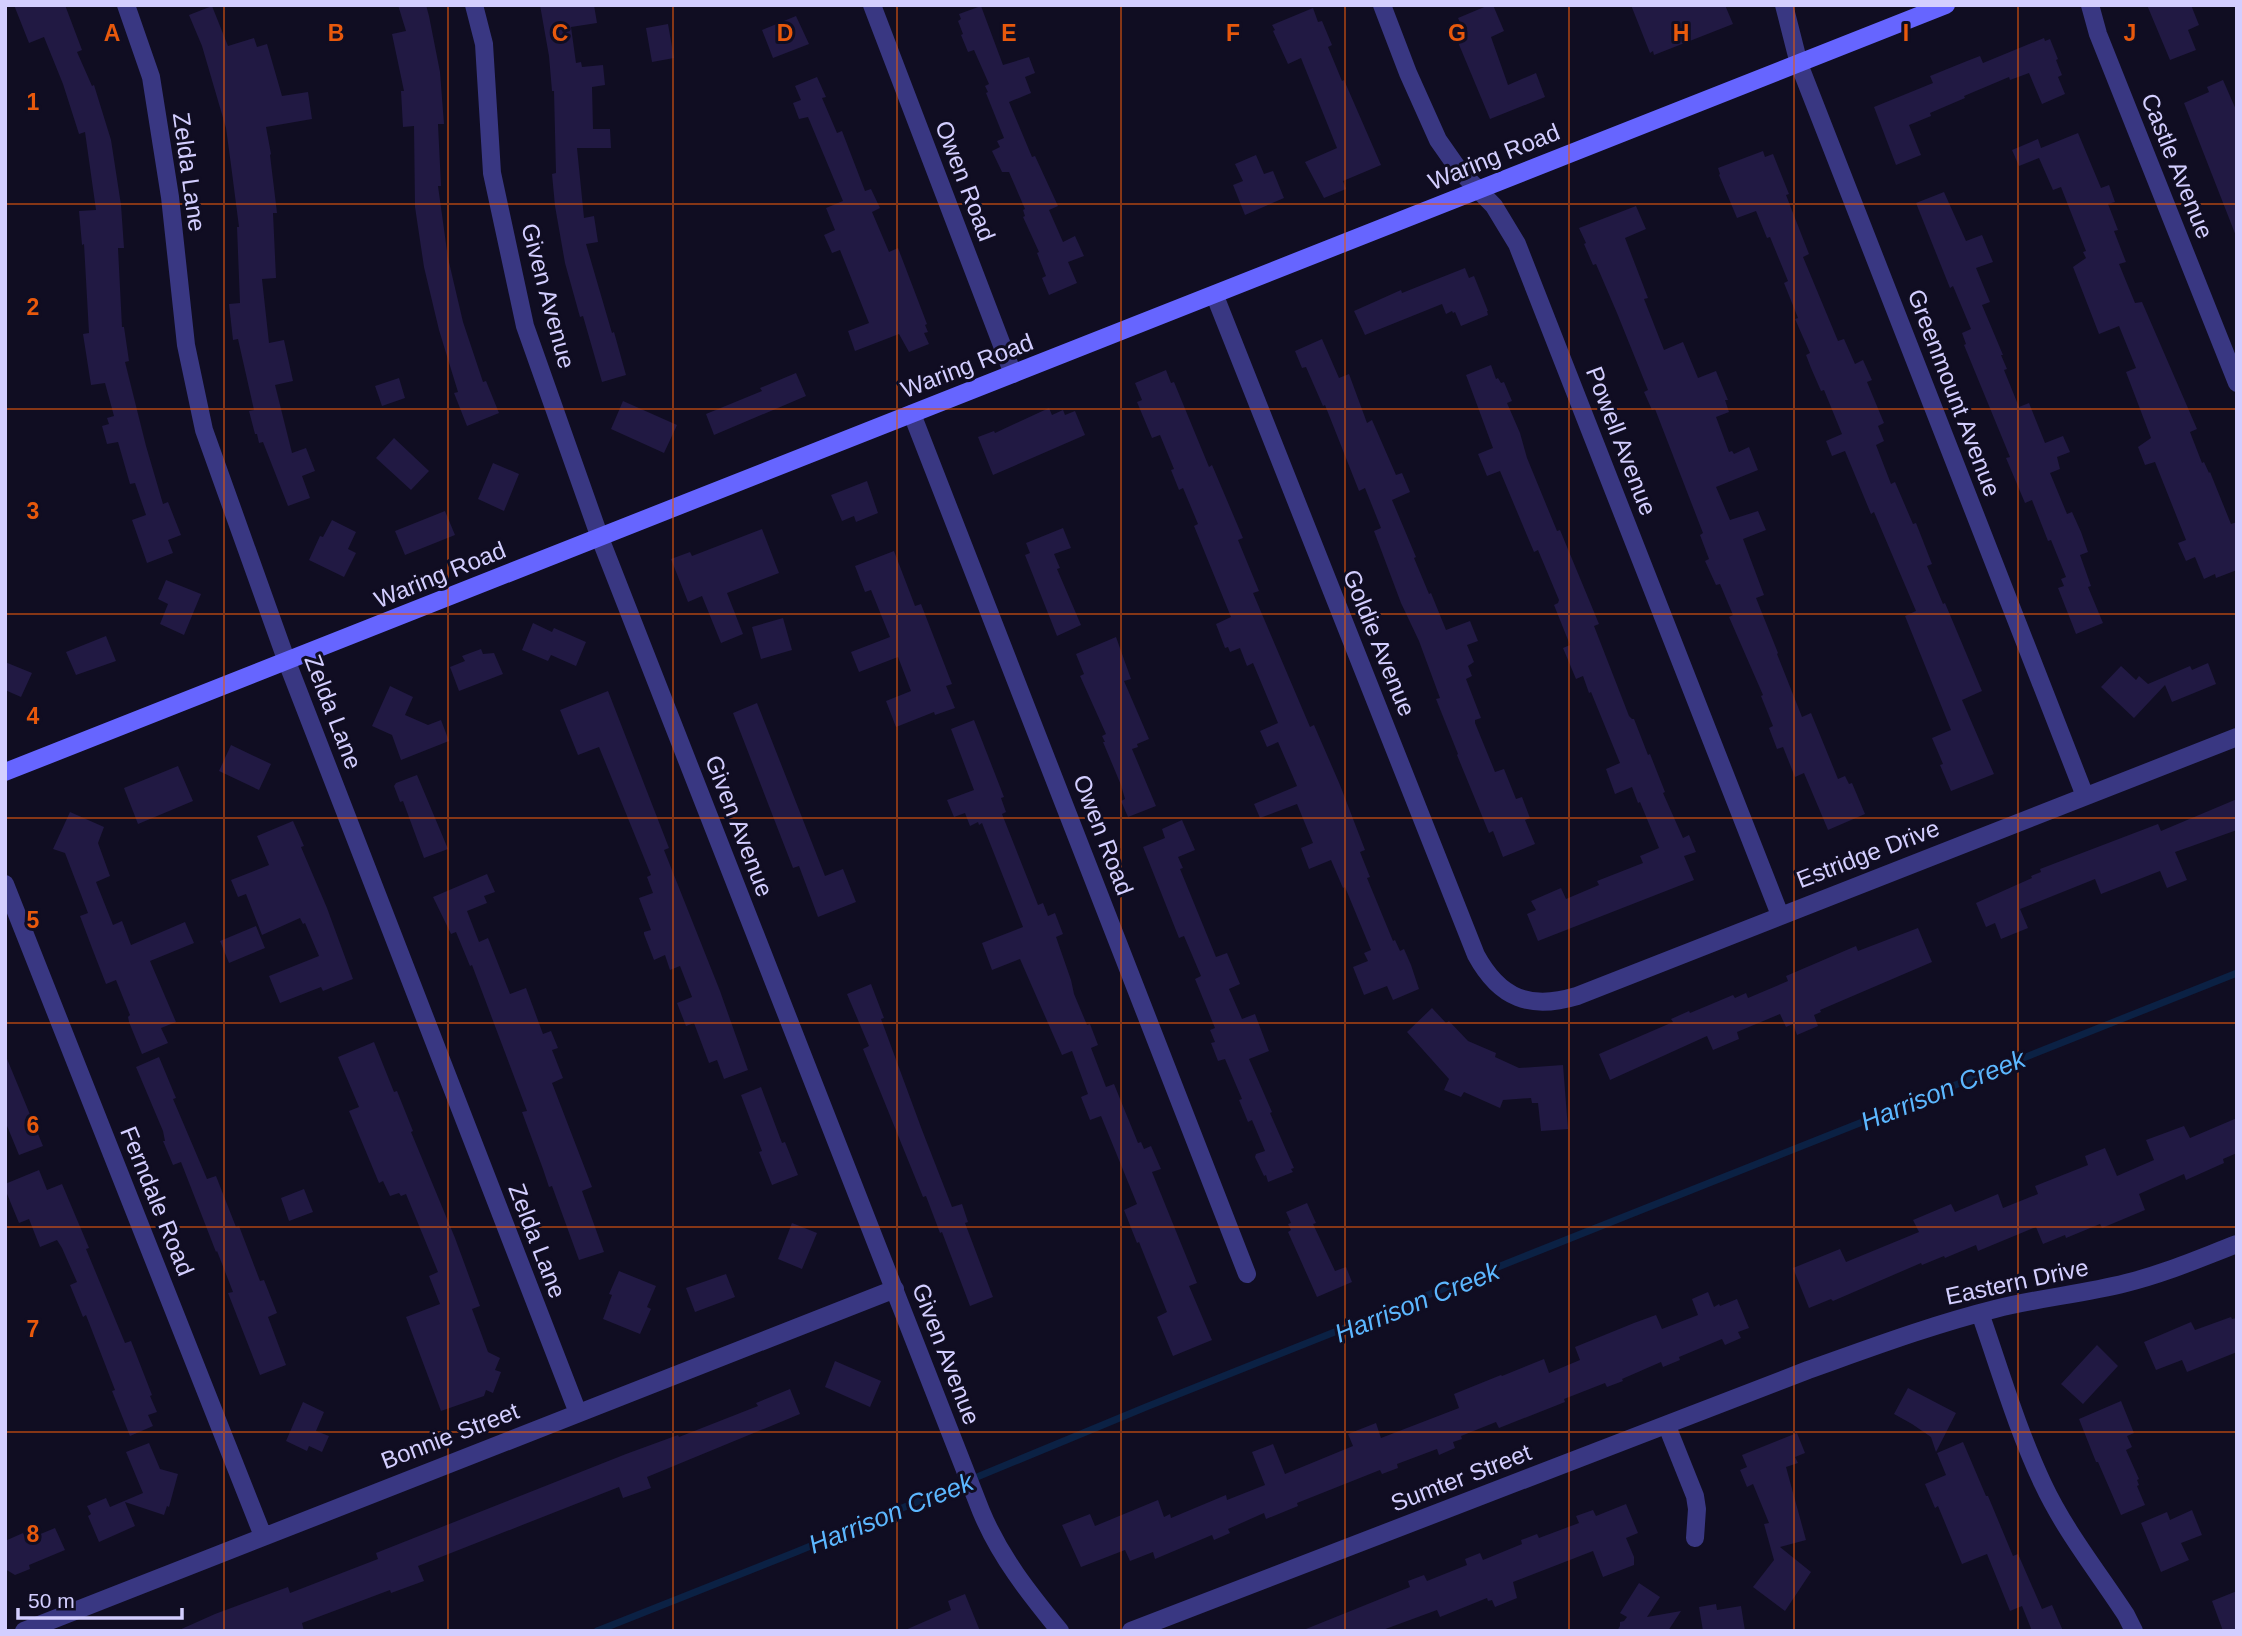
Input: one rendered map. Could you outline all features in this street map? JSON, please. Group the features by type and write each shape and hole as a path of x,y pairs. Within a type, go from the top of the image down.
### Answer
{"street":[{"name":"Zelda Lane","path":"126,5 150,77 170,197 186,345 204,429 287,662 578,1413"},
{"name":"Given Avenue","path":"474,5 484,44 492,173 525,326 600,538 981,1511 1010,1568 1060,1631"},
{"name":"Owen Road","path":"872,5 1013,374"},
{"name":"Powell Avenue","path":"1382,5 1438,139 1459,170 1479,189 1507,226 1526,266 1780,915"},
{"name":"Greenmount Avenue","path":"1784,5 1799,64 2085,796"},
{"name":"Waring Road","path":"5,772 1946,5"},
{"name":"Castle Avenue","path":"2090,5 2098,34 2237,383"},
{"name":"Goldie Avenue","path":"1215,296 1476,955 1489,976 1515,996"},
{"name":"Owen Road","path":"912,414 1247,1274"},
{"name":"Estridge Drive","path":"1515,996 1536,1003 1558,1002 1586,992 2237,737"},
{"name":"Ferndale Road","path":"5,884 263,1535"},
{"name":"Eastern Drive","path":"1808,1370 1910,1333 1980,1312 2129,1283 2237,1244"},
{"name":"Bonnie Street","path":"24,1631 895,1289"},
{"path":"1980,1312 2028,1450 2043,1485 2061,1518 2108,1586 2134,1631"},
{"name":"Sumter Street","path":"1131,1631 1808,1370"},
{"path":"1667,1426 1695,1496 1698,1509 1695,1538"}],"building":[{"path":"14,5 65,5 82,50 77,52 92,86 94,85 111,140 121,205 124,248 118,248 122,327 129,361 125,362 163,504 168,502 181,535 168,540 173,553 147,563 132,520 146,515 135,483 130,484 118,442 107,444 102,426 109,424 107,418 114,416 105,383 91,385 83,334 89,333 84,244 82,245 79,211 96,210 85,132 79,134 44,37 29,43"},
{"path":"398,5 426,5 429,16 440,72 444,124 438,124 441,186 438,186 448,258 463,322 483,382 486,381 499,413 467,426 454,393 458,392 424,267 415,207 414,126 403,127 401,91 404,91 392,34 406,31"},
{"path":"540,5 594,5 597,23 571,27 576,63 581,62 582,67 603,65 605,85 592,87 593,129 610,129 611,148 577,148 584,218 594,216 598,242 586,244 626,375 602,382 565,263 555,206 552,174 556,173 554,91"},
{"path":"1493,5 1504,31 1491,37 1508,85 1536,73 1545,97 1490,119 1455,35 1459,33 1456,27 1461,25 1458,18"},
{"path":"1631,5 1725,5 1733,24 1654,55 1653,51 1650,53"},
{"path":"2147,5 2191,5 2199,25 2188,30 2196,50 2170,60"},
{"path":"212,6 228,46 254,38 257,47 267,44 282,96 308,92 312,119 266,127 277,213 273,213 276,278 262,279 269,343 284,340 293,381 275,385 292,453 306,448 315,471 302,476 310,498 288,506 263,442 259,443 255,434 249,411 254,410 238,339 233,340 229,304 240,303 239,227 226,128 202,46 189,15"},
{"path":"981,6 1003,65 1029,57 1035,73 1025,77 1031,93 1009,102 1032,157 1035,156 1058,206 1049,210 1063,242 1075,236 1084,256 1068,262 1077,283 1049,295 1042,278 1046,276 1037,253 1039,252 1023,217 1025,209 1009,172 1002,172 992,151 1000,147 997,141 1004,138 986,93 988,92 985,86 989,84 974,50 968,52 961,35 959,14"},
{"path":"1313,8 1318,22 1322,21 1332,45 1328,47 1381,165 1343,181 1346,189 1324,198 1305,162 1337,148 1301,58 1288,64 1272,25"},
{"path":"796,16 809,44 773,58 762,30"},
{"path":"668,24 674,58 652,62 646,28"},
{"path":"2044,38 2045,41 2050,39 2058,59 2056,60 2062,75 2058,77 2065,94 2042,104 2029,73 2010,80 2009,77 1964,96 1965,98 1930,113 1931,116 1909,125 1921,155 1896,165 1874,107 1933,83 1930,76 1980,56 1983,63"},
{"path":"817,77 826,97 822,98 837,133 842,131 865,191 871,189 880,208 872,212 889,252 898,248 927,324 925,325 928,332 924,333 929,344 909,352 899,334 855,351 848,331 869,323 840,250 832,253 824,235 835,230 826,208 843,201 808,117 799,119 793,103 801,100 795,86"},
{"path":"2223,80 2237,112 2236,236 2184,103 2209,92 2207,87"},
{"path":"2078,133 2101,188 2109,185 2115,202 2108,204 2118,230 2114,231 2126,262 2119,264 2135,303 2142,302 2197,429 2190,432 2202,463 2204,462 2210,472 2231,524 2237,522 2237,570 2216,578 2215,574 2204,579 2195,557 2186,561 2178,543 2186,540 2155,462 2145,465 2138,447 2151,438 2126,372 2136,368 2119,326 2099,334 2073,267 2086,258 2083,252 2086,251 2061,187 2053,190 2039,158 2019,166 2012,150 2038,139 2041,148"},
{"path":"1763,151 1765,157 1773,154 1789,194 1786,195 1809,254 1803,257 1838,341 1844,339 1855,364 1863,360 1872,380 1867,382 1884,423 1878,426 1884,441 1876,445 1891,484 1895,482 1913,524 1916,523 1932,564 1927,566 1982,691 1962,700 1994,774 1951,791 1932,738 1951,730 1905,616 1916,611 1845,451 1832,456 1826,441 1842,434 1806,355 1810,353 1795,319 1798,318 1784,283 1788,281 1770,237 1767,238 1756,211 1737,218 1719,175 1718,168"},
{"path":"1256,155 1264,174 1273,171 1284,198 1245,215 1233,185 1243,181 1235,164"},
{"path":"1944,192 1966,241 1982,235 1993,262 1976,268 1990,302 1982,305 2003,355 2007,369 2004,370 2019,407 2029,403 2045,443 2063,436 2070,452 2057,457 2060,469 2050,473 2067,514 2072,512 2081,532 2088,552 2080,555 2091,586 2088,587 2103,623 2076,634 2058,588 2064,586 2061,579 2066,577 2032,500 2025,503 2006,458 2010,457 1964,345 1966,344 1962,333 1971,329 1953,286 1950,288 1916,203"},
{"path":"1636,206 1646,229 1625,238 1648,298 1644,299 1664,350 1683,342 1698,378 1716,371 1728,400 1725,400 1729,412 1716,417 1729,452 1734,454 1749,447 1758,470 1716,487 1730,520 1758,511 1766,530 1743,539 1764,595 1756,598 1777,654 1802,717 1811,713 1838,779 1845,776 1849,784 1852,783 1865,814 1828,830 1804,773 1795,777 1783,747 1777,749 1769,728 1773,726 1761,696 1763,695 1729,617 1733,615 1720,584 1716,585 1705,561 1709,559 1700,535 1703,533 1655,409 1652,410 1644,392 1648,390 1617,313 1596,264 1593,265 1579,228"},
{"path":"1465,268 1469,278 1474,276 1488,315 1461,326 1455,312 1446,314 1442,304 1365,335 1354,311 1401,290 1402,293"},
{"path":"1322,339 1339,378 1349,374 1367,423 1372,420 1396,475 1402,473 1410,492 1392,500 1446,630 1470,621 1478,641 1467,645 1474,662 1468,666 1472,676 1466,679 1481,718 1475,720 1475,723 1495,772 1504,769 1516,799 1522,797 1530,818 1525,820 1535,844 1503,857 1493,831 1489,833 1436,699 1440,698 1419,641 1401,603 1374,531 1381,528 1365,488 1359,491 1325,405 1323,406 1306,367 1302,368 1295,351"},
{"path":"1491,365 1496,379 1504,382 1512,401 1507,403 1527,458 1599,624 1594,626 1629,716 1634,719 1648,755 1650,754 1665,792 1663,793 1683,838 1689,835 1696,852 1684,856 1694,880 1538,941 1527,914 1536,910 1531,901 1561,888 1566,899 1599,885 1597,881 1643,863 1640,856 1659,848 1632,787 1615,794 1606,769 1620,763 1591,692 1589,693 1583,676 1576,679 1563,648 1570,645 1554,605 1559,600 1538,550 1534,552 1500,471 1487,476 1478,454 1493,448 1466,375"},
{"path":"1166,370 1171,383 1174,382 1209,467 1212,465 1243,538 1238,540 1259,591 1253,593 1310,727 1314,725 1340,785 1365,850 1360,852 1370,877 1367,878 1393,941 1395,940 1400,951 1404,949 1411,965 1419,989 1393,1000 1387,986 1364,995 1353,967 1368,961 1364,953 1371,950 1331,860 1309,869 1301,848 1313,843 1297,804 1260,818 1254,804 1297,786 1278,742 1267,747 1260,731 1278,723 1253,663 1247,666 1240,648 1230,652 1228,647 1225,648 1216,624 1231,617 1194,526 1198,524 1183,488 1179,490 1171,470 1174,469 1160,435 1152,438 1137,402 1142,400 1135,383"},
{"path":"796,373 806,396 714,435 706,414 762,391 760,388"},
{"path":"399,378 405,398 382,406 375,386"},
{"path":"623,401 677,425 664,453 611,429"},
{"path":"1049,408 1052,415 1063,410 1065,415 1075,411 1085,435 993,475 978,437 994,431 995,433"},
{"path":"394,438 429,471 411,490 376,458"},
{"path":"493,463 519,474 504,511 478,499"},
{"path":"867,481 878,513 856,522 854,516 842,521 831,495"},
{"path":"445,511 455,535 405,555 395,531"},
{"path":"332,520 356,532 348,549 356,553 344,577 309,560 320,536 323,537"},
{"path":"1063,528 1071,548 1054,554 1060,568 1057,569 1081,625 1057,636 1025,555 1030,553 1026,543"},
{"path":"762,529 779,573 727,593 743,634 721,643 702,596 688,602 671,559 690,552 692,556"},
{"path":"894,551 915,606 921,604 952,684 946,686 955,708 935,715 934,712 896,727 886,701 911,691 898,657 859,672 851,652 890,637 871,590 865,592 855,566"},
{"path":"166,580 201,594 184,635 160,624 168,604 158,599"},
{"path":"783,618 792,650 761,659 752,627"},
{"path":"533,623 552,632 554,628 586,642 576,666 551,655 548,661 522,650"},
{"path":"106,636 116,661 76,675 66,652"},
{"path":"1116,637 1131,679 1124,681 1149,739 1132,749 1156,806 1128,817 1121,801 1125,799 1121,785 1103,742 1102,736 1106,734 1080,676 1084,674 1076,654"},
{"path":"481,649 483,654 494,653 503,674 459,691 450,667 465,661 462,656"},
{"path":"5,662 32,673 21,697 5,690"},
{"path":"2208,663 2216,684 2172,702 2165,685 2134,718 2101,687 2121,666 2136,680 2139,676 2148,684 2190,666 2192,670"},
{"path":"390,686 413,697 405,715 428,725 441,720 449,741 401,760 392,735 372,726"},
{"path":"608,691 669,848 664,850 748,1070 724,1079 717,1060 709,1063 694,1023 686,1026 677,1003 692,997 680,966 670,970 665,955 654,960 644,934 651,930 639,898 653,893 647,877 651,875 599,747 578,755 560,710"},
{"path":"757,703 825,876 843,869 856,902 818,917 799,866 793,868 733,713"},
{"path":"974,720 1004,797 1001,798 1006,812 1002,814 1038,905 1043,903 1048,916 1055,913 1063,934 1056,937 1074,994 1098,1045 1091,1048 1106,1087 1114,1084 1138,1143 1141,1142 1144,1149 1151,1146 1161,1169 1152,1172 1197,1283 1189,1286 1212,1340 1173,1356 1157,1317 1167,1312 1124,1210 1137,1204 1101,1116 1090,1120 1081,1097 1088,1094 1072,1051 1062,1055 1020,959 992,970 982,943 1023,927 982,823 970,826 965,813 954,817 947,800 974,790 951,729"},
{"path":"231,745 271,764 259,790 219,771"},
{"path":"178,766 193,801 138,824 124,788"},
{"path":"417,775 448,849 424,858 403,801 400,802 394,786"},
{"path":"2237,799 2237,830 2175,852 2187,880 2167,888 2160,871 2101,894 2095,879 2020,909 2028,928 2001,939 1995,923 1986,927 1976,903 2032,878 2031,876 2041,872 2040,869 2158,824 2161,831"},
{"path":"70,812 104,827 98,843 110,876 96,882 113,925 122,921 131,945 185,922 194,943 150,961 176,1022 161,1028 168,1043 142,1054 116,980 106,984 92,948 80,916 88,913 65,853 53,849"},
{"path":"1182,820 1195,850 1178,857 1183,868 1180,869 1216,957 1227,953 1240,984 1229,989 1242,1019 1255,1014 1269,1051 1249,1059 1294,1168 1291,1169 1293,1172 1268,1182 1255,1157 1265,1151 1252,1120 1248,1122 1239,1100 1242,1099 1225,1059 1218,1061 1211,1043 1215,1042 1210,1030 1215,1028 1195,979 1201,976 1184,936 1179,938 1143,847 1165,838 1162,829"},
{"path":"293,821 353,979 323,991 321,987 280,1003 269,976 319,956 305,923 303,924 300,918 262,935 246,894 238,897 231,880 269,865 257,836"},
{"path":"487,874 495,892 484,896 487,903 467,911 479,942 488,938 510,994 526,988 543,1034 551,1031 558,1048 552,1050 563,1078 552,1083 592,1187 582,1191 604,1252 579,1260 552,1186 549,1187 522,1112 527,1111 472,965 470,966 456,932 451,934 433,897"},
{"path":"256,926 265,948 229,963 220,941"},
{"path":"1918,928 1932,962 1820,1010 1821,1012 1814,1015 1818,1026 1797,1035 1793,1024 1786,1027 1780,1014 1737,1032 1739,1039 1713,1050 1707,1036 1610,1080 1599,1054 1673,1022 1671,1019 1689,1011 1690,1013 1733,995 1735,998 1746,993 1748,998 1788,981 1786,976 1856,946 1858,951"},
{"path":"871,984 884,1018 881,1019 952,1207 962,1204 968,1222 965,1223 993,1297 970,1306 942,1232 940,1233 926,1196 923,1197 863,1049 869,1046 847,994"},
{"path":"1432,1008 1468,1041 1496,1053 1495,1057 1519,1068 1563,1065 1568,1129 1541,1131 1538,1103 1532,1103 1531,1098 1503,1100 1500,1108 1464,1092 1461,1097 1444,1090 1449,1079 1407,1032"},
{"path":"374,1042 394,1092 397,1091 455,1238 480,1306 472,1309 488,1352 500,1358 495,1370 501,1372 493,1393 486,1390 484,1396 441,1411 406,1317 440,1304 429,1276 438,1272 406,1194 390,1196 383,1181 379,1183 349,1111 359,1107 338,1057"},
{"path":"5,1054 43,1146 19,1155 5,1121"},
{"path":"159,1057 176,1098 173,1099 207,1179 216,1176 260,1281 264,1280 277,1313 268,1317 286,1365 260,1375 228,1293 233,1292 217,1251 181,1162 173,1165 163,1141 163,1131 136,1067"},
{"path":"761,1087 782,1143 785,1142 798,1175 772,1185 741,1095"},
{"path":"2237,1118 2237,1153 2223,1159 2224,1163 2186,1180 2184,1174 2139,1194 2145,1210 2102,1228 2100,1224 2043,1244 2036,1227 1978,1251 1976,1245 1945,1258 1944,1256 1922,1265 1921,1263 1833,1301 1831,1299 1809,1308 1793,1268 1840,1249 1846,1262 1919,1232 1913,1220 1951,1204 1955,1212 1998,1194 2003,1208 2038,1194 2035,1186 2088,1165 2085,1156 2105,1148 2117,1176 2154,1160 2146,1140 2184,1126 2190,1138"},
{"path":"39,1170 47,1190 62,1184 125,1343 131,1341 152,1395 150,1396 157,1412 148,1415 153,1426 130,1436 86,1315 83,1317 70,1285 77,1282 62,1248 57,1240 40,1247 29,1219 19,1223 5,1189 5,1184"},
{"path":"304,1189 313,1212 289,1221 281,1198"},
{"path":"1307,1203 1316,1223 1313,1224 1335,1271 1346,1267 1352,1282 1317,1297 1288,1232 1291,1230 1288,1224 1291,1223 1286,1212"},
{"path":"792,1223 817,1233 802,1269 778,1259"},
{"path":"619,1271 656,1286 647,1307 651,1309 640,1334 603,1319 612,1295 609,1294"},
{"path":"726,1274 735,1297 695,1312 686,1288"},
{"path":"1708,1292 1714,1307 1737,1299 1749,1328 1738,1332 1741,1338 1725,1345 1722,1339 1679,1357 1680,1360 1663,1367 1661,1362 1622,1379 1623,1381 1607,1387 1605,1383 1499,1428 1496,1422 1461,1436 1462,1439 1453,1442 1455,1448 1439,1455 1437,1449 1397,1464 1398,1468 1382,1474 1380,1470 1297,1503 1298,1506 1266,1519 1264,1513 1228,1529 1230,1533 1214,1540 1212,1535 1155,1559 1153,1552 1130,1561 1125,1550 1081,1567 1062,1525 1090,1514 1095,1526 1158,1500 1164,1517 1170,1514 1171,1518 1226,1495 1227,1500 1265,1485 1252,1452 1273,1444 1285,1474 1353,1446 1348,1434 1376,1423 1381,1438 1459,1408 1454,1394 1501,1375 1544,1359 1549,1373 1580,1360 1575,1347 1634,1323 1656,1315 1662,1329 1698,1315 1692,1299"},
{"path":"2231,1317 2237,1318 2237,1352 2187,1372 2182,1360 2156,1370 2144,1342 2191,1322 2195,1330"},
{"path":"2097,1345 2118,1366 2083,1404 2061,1384"},
{"path":"835,1361 881,1381 870,1407 825,1387"},
{"path":"1908,1388 1956,1413 1936,1452 1931,1437 1894,1414"},
{"path":"790,1389 800,1414 647,1477 651,1488 623,1498 619,1487 418,1566 424,1581 391,1593 390,1590 302,1623 304,1631 177,1631 288,1587 290,1593 378,1559 376,1553 626,1454 678,1435 679,1437 758,1406 756,1403"},
{"path":"2121,1401 2134,1433 2127,1436 2132,1447 2126,1450 2139,1479 2137,1486 2145,1505 2121,1515 2079,1419"},
{"path":"303,1402 324,1412 316,1431 329,1436 322,1452 309,1446 307,1451 286,1441"},
{"path":"1797,1433 1805,1453 1795,1457 1798,1463 1786,1467 1806,1540 1780,1547 1811,1572 1785,1611 1753,1587 1774,1560 1764,1524 1769,1523 1753,1484 1747,1487 1740,1470 1747,1467 1742,1455"},
{"path":"1963,1442 2013,1556 2018,1554 2042,1609 2052,1605 2063,1631 2032,1631 2022,1606 2010,1611 1987,1554 1962,1564 1938,1506 1935,1508 1925,1484 1946,1475 1937,1453"},
{"path":"149,1443 160,1469 178,1474 169,1507 167,1506 164,1515 125,1502 135,1526 99,1542 88,1516 91,1514 87,1506 106,1498 110,1507 143,1493 126,1452"},
{"path":"1626,1504 1638,1533 1626,1538 1634,1557 1634,1565 1603,1577 1593,1551 1513,1582 1517,1598 1495,1607 1492,1600 1488,1601 1487,1598 1440,1617 1437,1610 1380,1631 1301,1631 1410,1587 1408,1581 1424,1575 1427,1581 1467,1565 1465,1559 1480,1553 1483,1560 1522,1544 1521,1540 1537,1534 1539,1538 1579,1523 1576,1516 1593,1510 1596,1516"},
{"path":"2192,1510 2202,1535 2181,1543 2189,1560 2161,1572 2141,1523 2167,1512 2170,1520"},
{"path":"55,1528 65,1550 29,1565 30,1569 15,1575 5,1569 5,1541 23,1533 26,1540"},
{"path":"1639,1583 1660,1597 1647,1617 1681,1611 1668,1631 1617,1631 1620,1622 1627,1617 1620,1613"},
{"path":"2237,1591 2237,1631 2223,1631 2212,1601"},
{"path":"965,1594 980,1631 903,1631 951,1610 948,1601"},
{"path":"1716,1604 1717,1610 1741,1606 1745,1631 1703,1631 1699,1607"}],"waterway":[{"name":"Harrison Creek","path":"597,1631 1146,1407 2237,973"}]}
